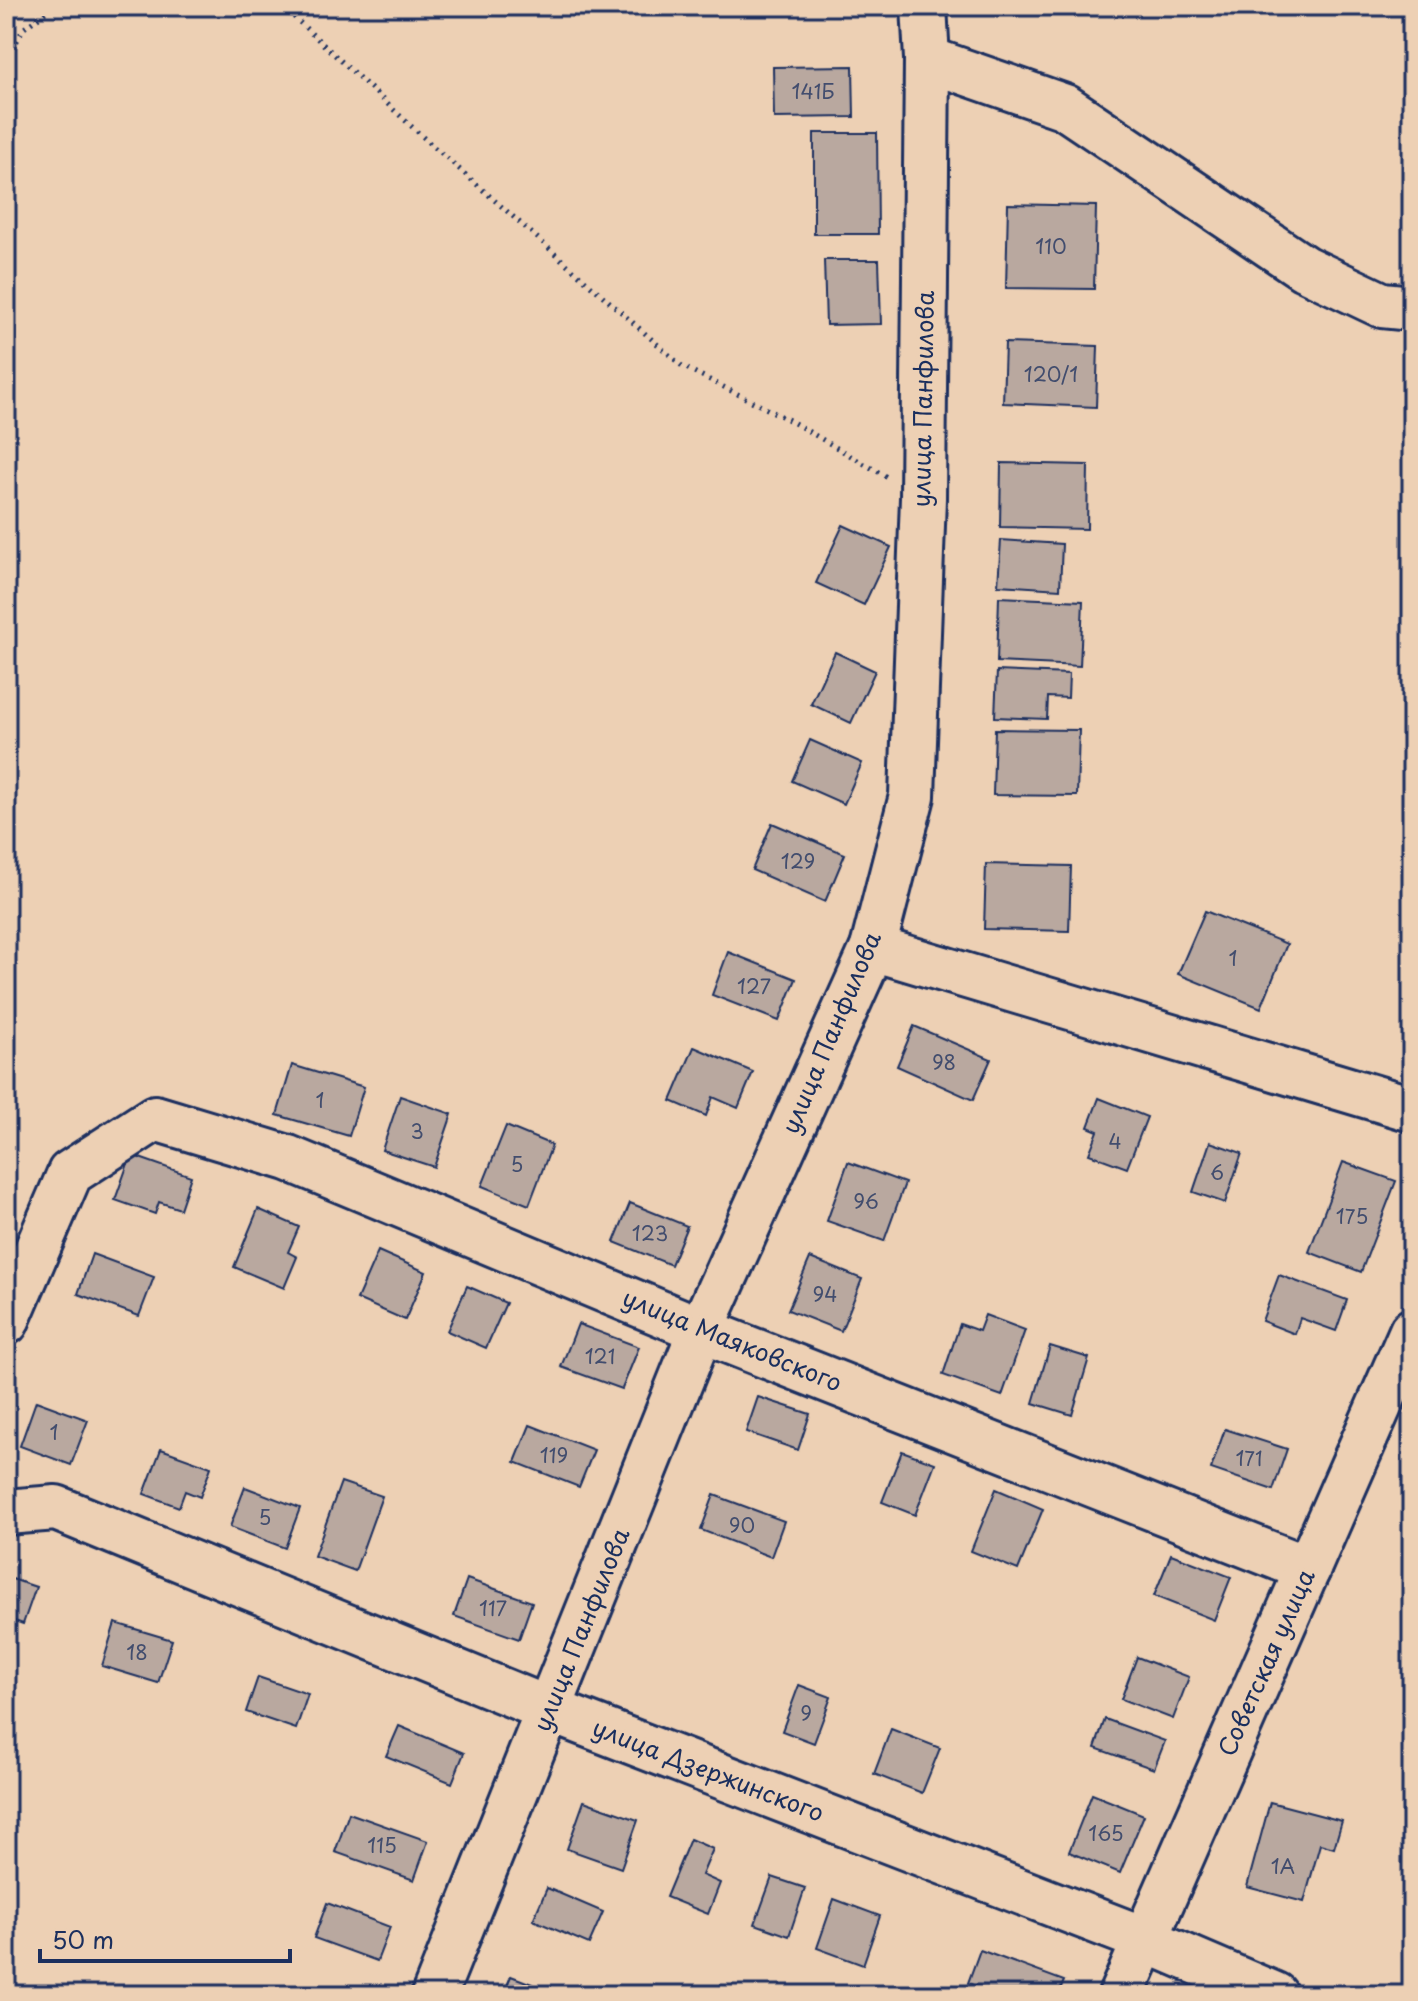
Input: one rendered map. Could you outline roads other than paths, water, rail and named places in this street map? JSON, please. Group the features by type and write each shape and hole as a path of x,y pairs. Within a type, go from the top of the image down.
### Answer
{"street":[{"name":"улица Панфилова","path":"434,1995 701,1330 873,948 912,796 923,498 927,59 924,6"},
{"path":"927,59 1065,107 1304,268 1382,305 1412,308"},
{"path":"873,948 1412,1109"},
{"name":"улица Маяковского","path":"6,1322 70,1173 155,1118 288,1158 701,1330 1308,1569"},
{"name":"Советская улица","path":"1121,1995 1412,1331"},
{"name":"улица Дзержинского","path":"6,1512 56,1508 550,1710 1146,1940 1275,1995"}]}
